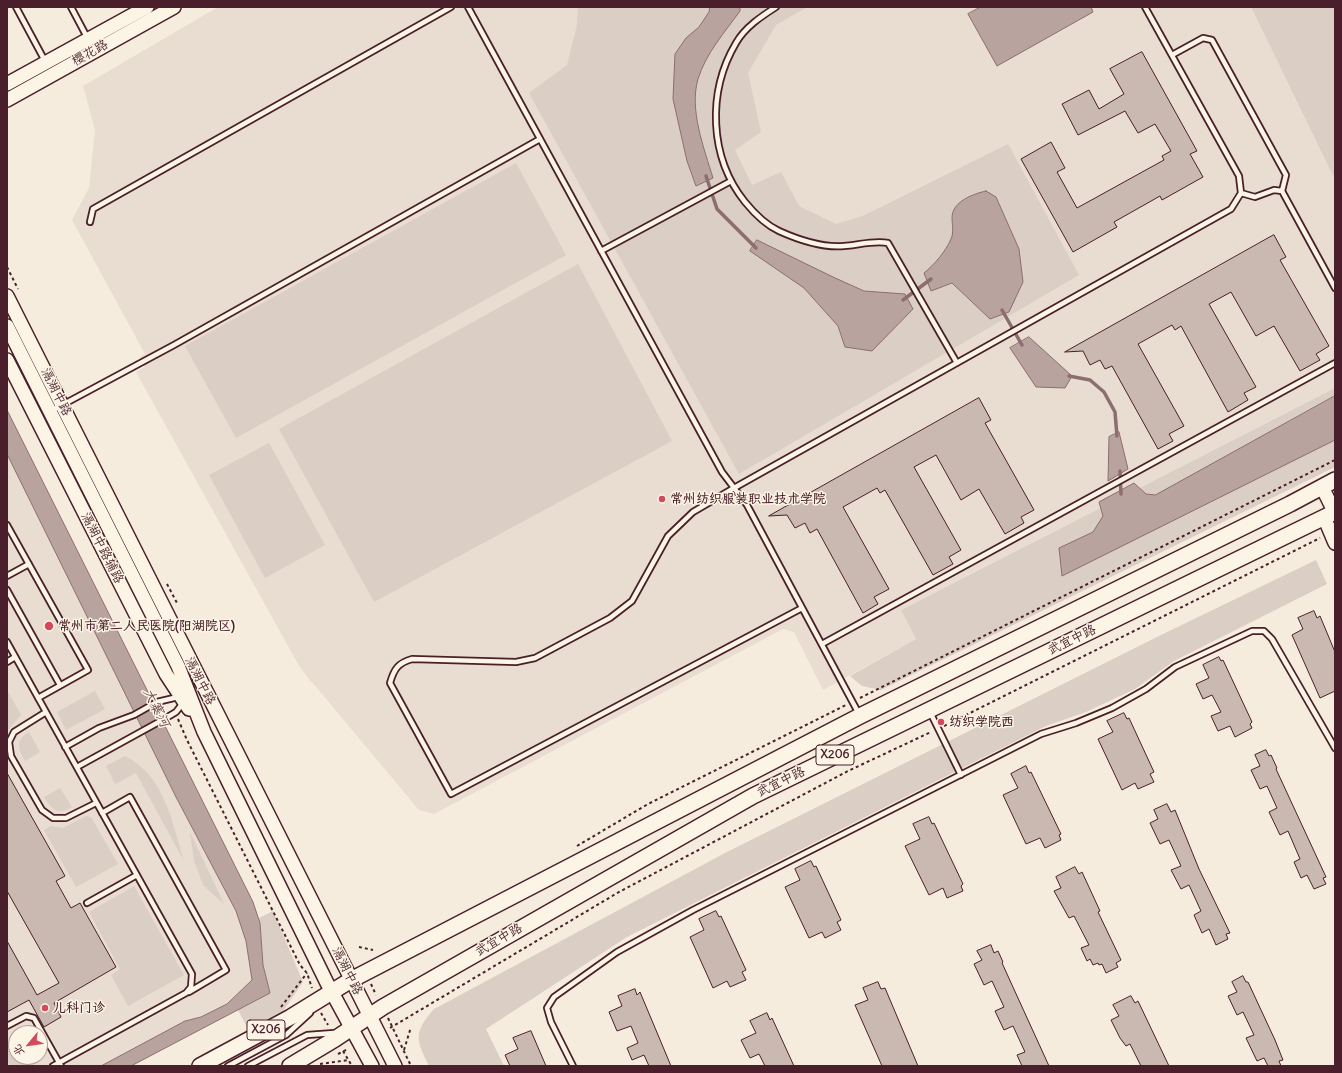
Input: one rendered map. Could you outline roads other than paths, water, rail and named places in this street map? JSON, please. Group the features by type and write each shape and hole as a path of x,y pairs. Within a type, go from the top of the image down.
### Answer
{"main road":[{"name":"樱花路","path":"7,100 174,7"},
{"name":"樱花路","path":"7,84 140,9"},
{"name":"滆湖中路","path":"7,296 395,1066"},
{"name":"滆湖中路","path":"7,326 178,666 185,698 204,732 332,992 372,1066"},
{"name":"滆湖中路辅路","path":"7,360 166,674 185,698"},
{"name":"武宜中路","path":"351,980 860,716 1290,504 1328,483"},
{"path":"1328,483 1333,538"},
{"name":"武宜中路","path":"290,1066 333,1036 351,1028 383,1006 753,796 1332,514"},
{"name":"X206","path":"200,1066 317,1004 351,980"}],"lane":[{"path":"16,7 46,62"},
{"path":"71,7 88,39"},
{"path":"90,222 93,209 451,7"},
{"path":"468,7 722,472 747,505 860,716"},
{"path":"776,7 756,20 736,42 724,70 716,108 717,143 726,171 735,189 755,214 778,231 811,243 842,246 880,241 888,243 957,363"},
{"path":"802,608 451,794 390,683 394,670 401,662 412,659 516,662 535,658 610,618 632,601 668,536 693,512 1231,209 1241,193 1239,176 1146,7"},
{"path":"1172,55 1203,38 1212,40 1286,175 1282,191 1335,288"},
{"path":"51,411 174,345 540,139"},
{"path":"601,251 731,180"},
{"path":"1241,193 1255,197 1274,190 1282,191"},
{"path":"822,644 1335,362"},
{"path":"7,525 88,670 38,698"},
{"path":"7,576 29,564"},
{"path":"7,590 60,685"},
{"path":"573,1066 551,1022 547,1008 554,997 624,948 806,852 1041,734 1076,723 1112,708 1146,689 1175,667 1252,631 1264,631 1272,639 1335,748"},
{"path":"7,642 192,974 190,987 186,993"},
{"path":"7,662 16,657"},
{"path":"66,747 99,728 134,715 157,702 170,698 185,698"},
{"path":"77,767 176,712 185,698"},
{"path":"929,710 961,775"},
{"path":"46,712 14,732 9,742 11,756 42,810 53,818 66,818 96,803"},
{"path":"53,1066 60,1064 226,970 130,797 102,813"},
{"path":"88,903 137,875"},
{"path":"228,1066 286,1035 317,1004"},
{"path":"7,1026 26,1016 34,1018 60,1064"},
{"path":"248,1066 307,1035 333,1036"}],"water":[{"path":"710,7 740,7 740,11 706,60 698,79 695,103 696,116 713,178 696,186 687,161 673,99 675,54 686,38 699,27 709,12"},
{"path":"981,7 1091,7 1093,12 997,66 968,14"},
{"path":"986,191 996,197 1019,249 1023,282 1009,312 990,319 952,283 931,291 924,273 939,258 949,244 952,237 953,211 956,207 964,199"},
{"path":"757,240 864,291 905,294 913,309 872,351 845,347 838,326 804,288 750,251"},
{"path":"1029,337 1072,376 1065,388 1036,387 1010,348"},
{"path":"1335,396 1335,440 1062,576 1059,548 1093,532 1103,516 1099,502 1134,483 1146,494 1155,495"},
{"name":"大寨河","path":"7,410 253,902 260,923 263,965 270,993 131,1066 101,1066 185,1021 201,1017 227,1004 252,980 246,941 236,911 176,797 7,454"},
{"path":"1119,432 1128,469 1108,481 1109,437"}],"waterway":[{"path":"706,176 717,209 756,248"},
{"path":"903,300 931,279"},
{"path":"1002,310 1022,345"},
{"path":"1069,376 1090,380 1104,392 1115,412 1117,436"},
{"path":"1120,471 1121,494"}],"place":[{"name":"常州纺织服装职业技术学院","path":"662,499"},
{"name":"常州市第二人民医院(阳湖院区)","path":"49,626"},
{"name":"纺织学院西","path":"941,722"},
{"name":"儿科门诊","path":"45,1008"}]}
